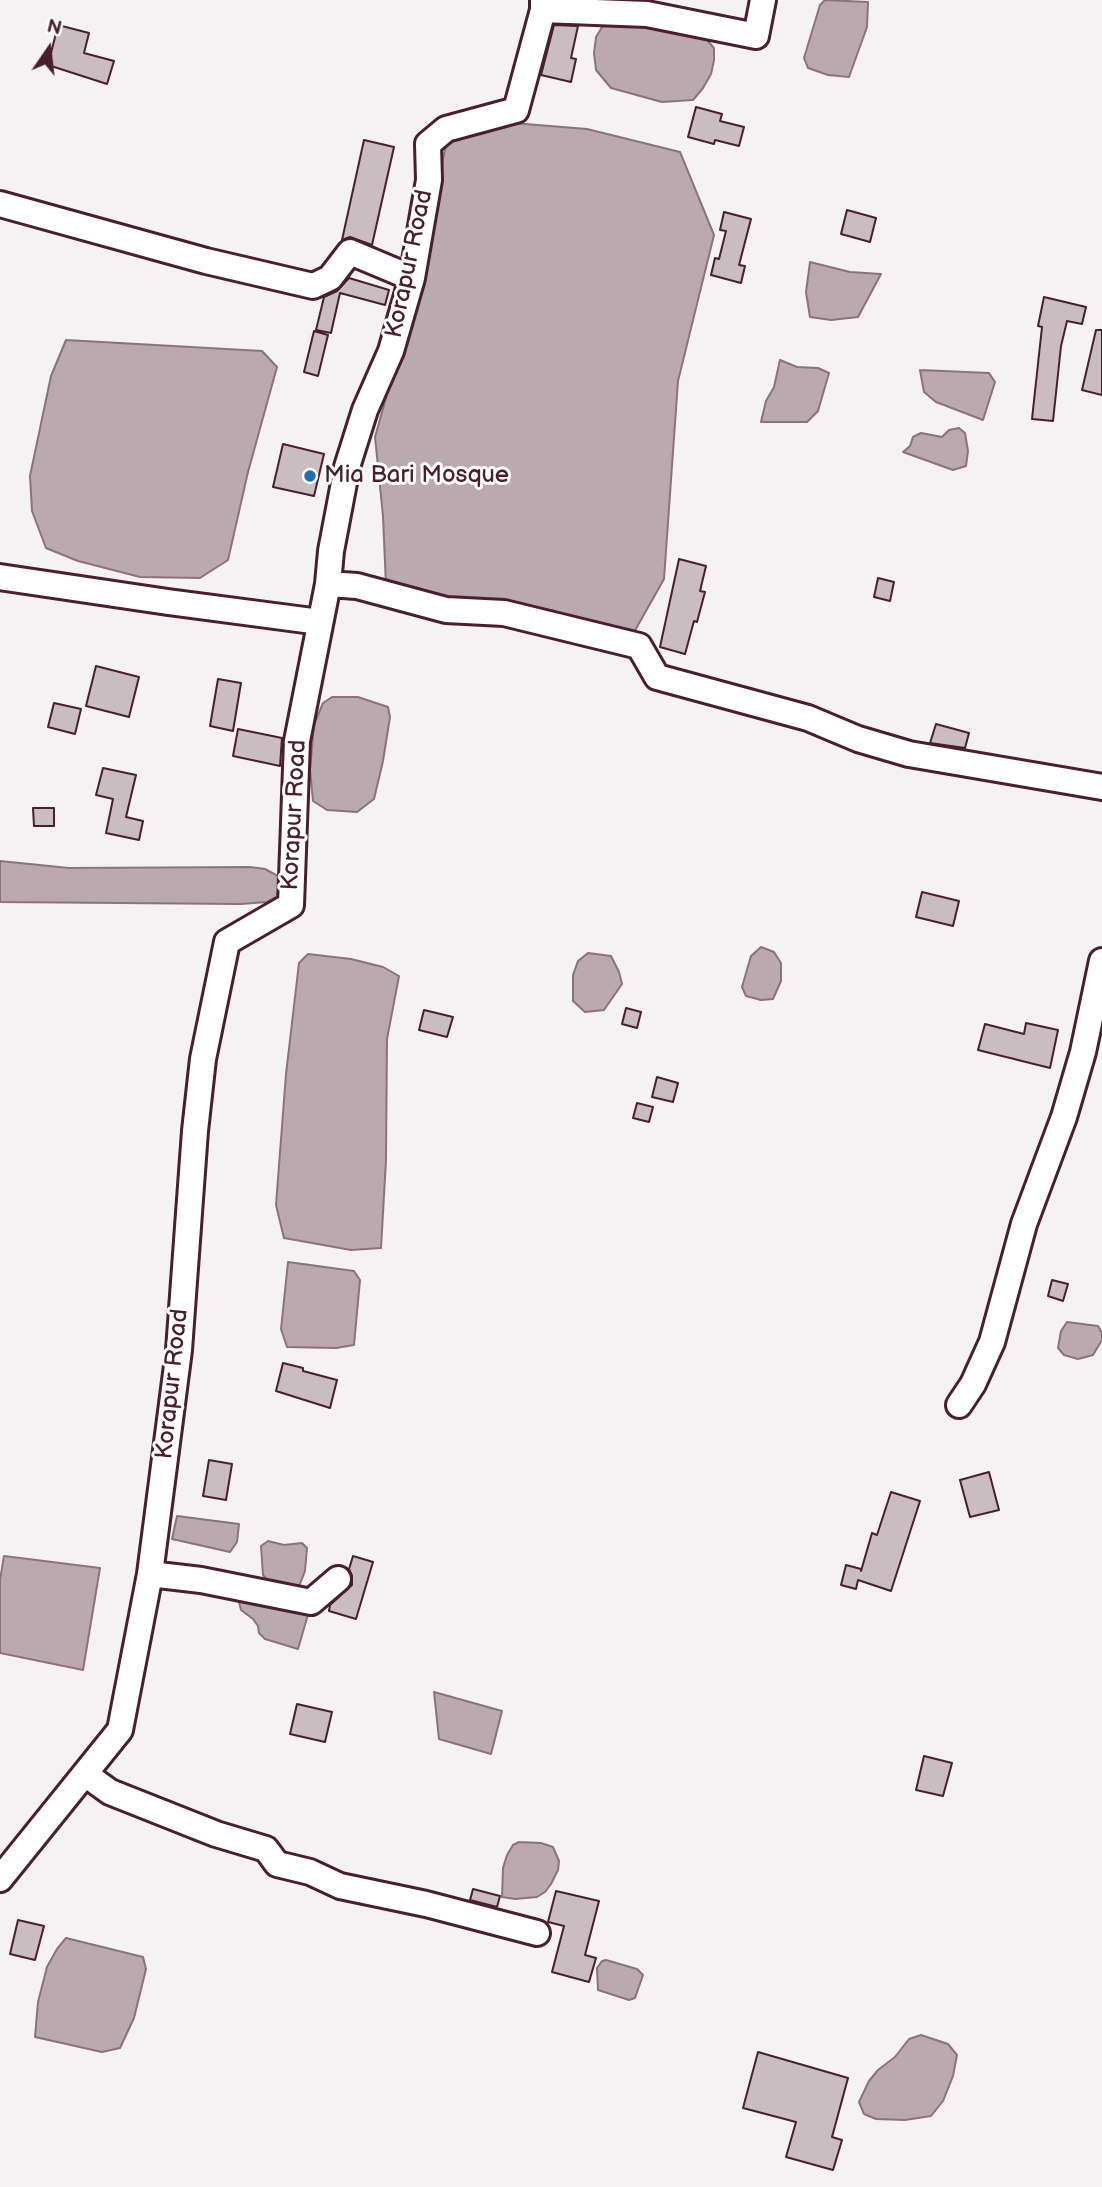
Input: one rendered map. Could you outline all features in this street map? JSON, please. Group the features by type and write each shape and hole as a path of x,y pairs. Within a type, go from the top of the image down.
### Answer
{"street":[{"path":"543,5 647,14 756,36 763,0"},
{"name":"Korapur Road","path":"0,1879 120,1730 150,1574 179,1350 203,1059 227,942 291,905 297,741 328,584 331,551 347,467 365,410 391,351 412,278 429,180 428,144 446,129 516,110 543,5"},
{"path":"0,204 206,261 313,286 330,278 350,252 412,278"},
{"path":"0,577 320,621"},
{"path":"328,584 357,586 446,610 504,613 639,646 657,677 808,718 858,739 909,754 1102,787"},
{"path":"959,1405 973,1384 992,1342 1024,1224 1064,1117 1083,1052 1102,961"},
{"path":"150,1574 201,1580 311,1602 338,1579"},
{"path":"85,1774 110,1792 216,1835 266,1849 277,1864 310,1872 340,1886 426,1904 537,1933"}],"shaded area":[{"path":"825,0 868,2 867,27 849,77 828,75 808,68 804,58 820,5"},
{"path":"610,24 647,25 706,39 714,48 714,60 711,74 703,88 693,100 662,102 611,88 596,70 594,53 596,37 602,27"},
{"path":"488,121 587,129 680,152 714,235 678,381 664,579 633,634 446,602 386,586 383,516 375,437 409,316 446,145"},
{"path":"810,262 850,272 881,274 858,317 831,320 810,317 806,292"},
{"path":"66,340 262,351 277,367 248,472 228,560 200,578 140,577 78,561 46,548 32,511 30,476 51,376"},
{"path":"780,360 797,367 818,368 829,373 818,411 807,422 761,422 766,401 774,387"},
{"path":"920,370 989,373 995,382 983,420 936,402 924,392"},
{"path":"959,428 965,433 968,451 966,466 953,470 903,452 910,446 913,437 921,433 942,437 949,430"},
{"path":"332,697 358,697 388,707 390,717 374,799 357,812 327,810 313,801 310,770 314,725 323,703"},
{"path":"0,861 69,868 250,867 265,869 278,876 278,891 277,897 267,902 241,904 0,902"},
{"path":"761,947 774,952 781,963 781,981 773,999 761,1000 746,996 742,987 751,956"},
{"path":"588,953 611,956 619,972 622,984 604,1010 585,1012 573,1001 573,975 578,961"},
{"path":"308,954 351,959 383,967 399,976 387,1039 386,1160 381,1248 351,1250 284,1238 276,1205 286,1074 299,963"},
{"path":"288,1262 354,1271 360,1280 354,1345 336,1348 287,1347 281,1329"},
{"path":"1067,1322 1098,1326 1102,1340 1093,1355 1078,1359 1064,1355 1058,1348 1061,1331"},
{"path":"177,1516 239,1524 237,1542 230,1552 172,1539"},
{"path":"268,1541 284,1545 302,1543 307,1548 305,1571 300,1584 292,1589 273,1587 263,1575 261,1546"},
{"path":"4,1556 100,1568 83,1670 0,1653 0,1580"},
{"path":"238,1598 309,1611 298,1649 265,1639 253,1619 241,1610"},
{"path":"434,1692 502,1711 491,1754 439,1739"},
{"path":"519,1842 541,1843 553,1847 559,1861 551,1884 537,1897 502,1897 503,1868 507,1855 513,1845"},
{"path":"66,1938 143,1957 146,1969 134,2018 120,2048 102,2052 35,2037 38,2002 47,1967"},
{"path":"606,1960 637,1969 643,1975 635,1998 629,2000 598,1990 597,1968"},
{"path":"921,2035 948,2044 957,2055 953,2076 943,2101 931,2116 905,2120 876,2119 864,2114 859,2102 869,2081 895,2057 909,2039"}],"building":[{"path":"58,25 89,33 84,53 114,61 107,84 48,65"},
{"path":"554,25 578,26 571,58 576,59 571,82 541,75"},
{"path":"696,107 722,114 720,121 744,127 739,146 715,140 714,144 688,137"},
{"path":"364,140 394,147 372,245 350,237 342,240"},
{"path":"847,210 876,218 870,242 841,234"},
{"path":"724,212 751,219 739,265 745,266 741,283 711,275 715,258 719,259 726,231 720,230"},
{"path":"349,278 389,290 385,305 340,293 331,333 316,330 324,297 337,291"},
{"path":"1044,297 1086,307 1082,324 1067,321 1061,346 1053,421 1032,419 1042,327 1038,326"},
{"path":"1096,330 1102,330 1102,395 1082,390"},
{"path":"314,331 328,335 318,376 304,372"},
{"name":"Mia Bari Mosque","path":"283,444 324,454 314,496 273,487"},
{"path":"679,559 706,566 700,591 705,592 685,654 660,647"},
{"path":"878,578 894,582 890,601 874,597"},
{"path":"96,666 139,677 129,717 86,706"},
{"path":"218,679 241,683 233,731 210,726"},
{"path":"54,703 81,709 75,734 48,727"},
{"path":"936,724 969,733 965,748 930,743"},
{"path":"238,729 282,738 280,766 233,756"},
{"path":"103,768 136,775 126,817 143,821 139,840 106,833 113,799 96,795"},
{"path":"33,808 54,808 54,826 34,826"},
{"path":"922,892 959,901 953,926 916,917"},
{"path":"626,1008 641,1012 637,1028 622,1024"},
{"path":"424,1010 453,1017 447,1037 419,1030"},
{"path":"1026,1023 1058,1030 1050,1068 978,1050 985,1024 1024,1034"},
{"path":"657,1077 678,1083 673,1102 652,1097"},
{"path":"637,1103 653,1107 649,1122 633,1118"},
{"path":"1052,1280 1068,1284 1063,1301 1048,1296"},
{"path":"283,1363 337,1380 330,1408 276,1391"},
{"path":"209,1460 232,1464 226,1500 203,1496"},
{"path":"989,1472 999,1510 970,1517 960,1480"},
{"path":"891,1492 920,1501 891,1591 858,1580 856,1589 841,1585 846,1565 861,1571 872,1533 877,1535"},
{"path":"353,1556 373,1562 356,1619 329,1611 330,1605 352,1585 349,1569"},
{"path":"297,1704 332,1712 325,1742 290,1734"},
{"path":"924,1756 952,1763 943,1796 916,1790"},
{"path":"473,1889 500,1896 497,1907 470,1900"},
{"path":"556,1891 599,1901 585,1955 596,1958 589,1982 552,1972 564,1926 548,1922"},
{"path":"18,1920 44,1926 35,1960 10,1954"},
{"path":"758,2052 848,2078 832,2137 842,2140 833,2170 786,2157 796,2122 743,2108"}],"place":[{"name":"Mia Bari Mosque","path":"310,476"}]}
